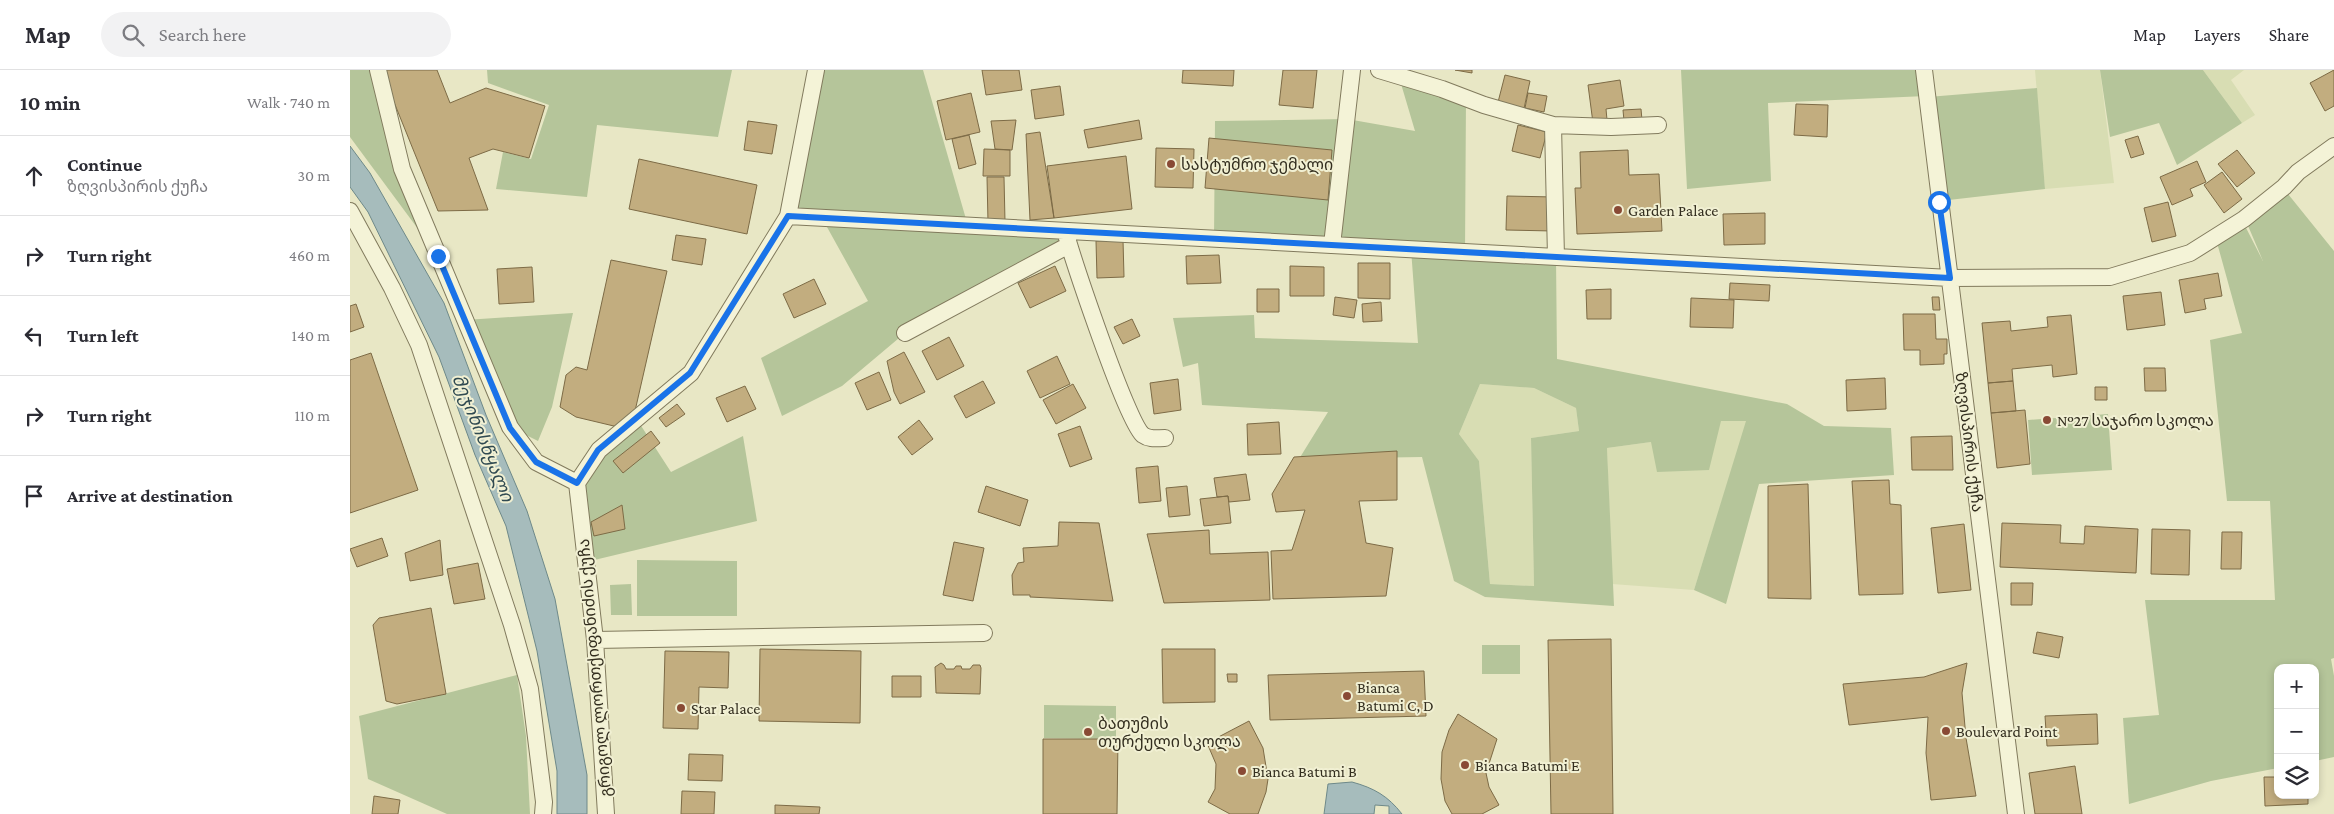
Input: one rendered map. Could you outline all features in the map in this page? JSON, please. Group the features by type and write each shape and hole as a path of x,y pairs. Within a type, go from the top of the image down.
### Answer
{"street":[{"path":"378,70 402,168 510,428 536,462 577,483 598,450 690,373 788,216 816,70"},
{"path":"1332,245 1352,70"},
{"path":"1379,70 1442,89 1484,106 1553,125 1611,127 1658,125"},
{"name":"ზღვისპირის ქუჩა","path":"1924,70 2016,814"},
{"path":"1553,125 1556,256"},
{"path":"788,216 1067,238 1332,245 1950,278 2110,277 2190,253 2244,220 2284,187 2298,172 2334,146"},
{"path":"350,211 392,288 418,345 512,625 530,689 544,802 543,814"},
{"path":"905,333 1067,238"},
{"path":"1067,238 1097,327 1133,419 1142,434 1151,439 1165,438"},
{"name":"გრიგოლ ლორთქიფანიძის ქუჩა","path":"577,483 595,640 606,814"},
{"path":"595,640 984,633"}],"green space":[{"path":"350,70 378,70 438,256 350,137"},
{"path":"487,70 732,70 718,137 597,125 587,197 496,189 503,152 531,159 549,105 488,83"},
{"path":"816,70 923,70 968,226 1065,231 1069,245 905,333 842,386 782,416 761,358 868,301 822,218 788,216"},
{"path":"1681,70 1923,70 1926,96 1768,103 1771,181 1687,189"},
{"path":"2035,70 2100,70 2114,183 2045,189"},
{"path":"2100,70 2203,70 2242,123 2177,165 2159,123 2110,137"},
{"path":"2203,70 2244,70 2231,80 2255,115 2242,123"},
{"path":"1399,77 1466,98 1465,252 1556,257 1557,359 1787,404 1824,426 1891,428 1894,475 1759,484 1726,604 1694,590 1746,421 1721,421 1709,470 1657,472 1651,442 1607,448 1614,606 1485,597 1454,581 1422,457 1299,459 1328,412 1202,405 1198,363 1183,367 1173,318 1254,315 1255,338 1418,343 1411,249 1214,239 1215,121 1347,119 1415,131","holes":["1480,384 1534,388 1576,408 1579,431 1531,438 1534,586 1490,584 1479,461 1459,434"]},
{"path":"2037,88 2045,189 1940,201 1928,97"},
{"path":"2284,189 2334,251 2334,658 2331,659 2334,676 2334,757 2319,760 2319,664 2274,664 2274,769 2211,781 2129,804 2123,718 2159,715 2145,600 2275,600 2270,501 2227,501 2210,340 2242,333 2216,239 2243,222 2263,261 2246,221"},
{"path":"573,313 552,407 538,441 510,427 465,320"},
{"path":"1480,384 1534,388 1576,408 1579,431 1531,438 1534,586 1490,584 1479,461 1459,434"},
{"path":"2108,414 2112,470 2032,475 2028,420"},
{"path":"636,418 671,472 743,436 757,521 586,562 577,483"},
{"path":"1721,421 1747,421 1694,590 1612,584 1607,448 1651,442"},
{"path":"637,560 737,561 737,616 637,616"},
{"path":"631,584 632,615 611,615 610,585"},
{"path":"1482,645 1520,645 1520,674 1482,674"},
{"path":"517,675 526,736 530,814 447,814 368,779 359,716"},
{"path":"1044,705 1116,706 1116,739 1044,738"}],"water":[{"name":"მეჯინისწყალი","path":"350,146 370,173 444,303 486,415 527,511 555,599 587,775 587,814 557,814 557,771 537,651 506,526 475,455 439,357 368,212 350,187"},
{"path":"1352,782 1380,794 1402,814 1389,814 1389,806 1375,805 1374,814 1324,814 1328,784"}],"building":[{"path":"381,70 437,70 450,103 486,88 545,106 529,158 493,149 469,158 488,210 438,211"},
{"path":"982,70 1019,70 1022,90 986,95"},
{"path":"1183,70 1234,70 1233,86 1182,83"},
{"path":"1283,70 1317,70 1313,108 1279,105"},
{"path":"1455,70 1472,70 1472,73"},
{"path":"2334,70 2334,106 2325,111 2310,83"},
{"path":"1505,75 1530,81 1523,113 1497,106"},
{"path":"1620,80 1624,106 1606,109 1607,120 1593,123 1588,85"},
{"path":"1060,86 1064,115 1035,119 1031,90"},
{"path":"971,93 980,132 946,140 937,101"},
{"path":"1528,93 1547,96 1544,112 1525,108"},
{"path":"1796,104 1828,105 1827,137 1794,135"},
{"path":"1641,109 1642,120 1624,121 1623,110"},
{"path":"1016,120 1012,150 995,149 991,121"},
{"path":"1139,120 1142,139 1088,148 1084,130"},
{"path":"748,121 777,125 772,154 744,150"},
{"path":"1518,125 1547,132 1540,158 1512,151"},
{"path":"1040,132 1054,218 1030,220 1026,134"},
{"path":"969,135 976,164 959,169 952,139"},
{"path":"2138,136 2144,154 2131,158 2125,140"},
{"path":"1209,138 1332,150 1328,200 1205,188"},
{"path":"1156,148 1194,149 1193,188 1155,187"},
{"path":"984,149 1010,150 1010,176 983,176"},
{"name":"Garden Palace","path":"1628,150 1629,175 1659,174 1662,231 1577,234 1575,188 1581,188 1580,152"},
{"path":"2237,150 2255,173 2237,187 2218,164"},
{"path":"1126,156 1132,209 1054,218 1047,166"},
{"path":"639,159 757,185 747,234 629,209"},
{"path":"2197,161 2206,182 2190,189 2193,196 2172,205 2160,177"},
{"path":"2222,172 2242,199 2224,213 2204,185"},
{"path":"987,177 1004,177 1005,222 988,222"},
{"path":"1507,196 1554,197 1553,231 1506,230"},
{"path":"2168,202 2176,236 2152,242 2144,208"},
{"path":"1765,213 1765,244 1724,245 1723,214"},
{"path":"676,235 706,239 702,265 672,260"},
{"path":"1123,240 1124,277 1097,278 1096,241"},
{"path":"1219,255 1221,283 1187,284 1186,256"},
{"path":"611,260 667,271 635,411 618,427 576,417 560,407 566,375 576,367 587,370"},
{"path":"1358,263 1390,263 1390,299 1358,298"},
{"path":"1055,266 1066,291 1030,308 1018,283"},
{"path":"1290,266 1324,267 1324,296 1290,296"},
{"path":"532,267 534,302 499,304 497,269"},
{"path":"2218,273 2222,296 2204,299 2206,309 2185,313 2179,280"},
{"path":"814,279 826,304 794,318 783,294"},
{"path":"1730,283 1770,285 1769,301 1729,299"},
{"path":"1257,289 1279,289 1279,312 1257,312"},
{"path":"1611,289 1611,319 1587,319 1586,290"},
{"path":"2161,292 2165,325 2127,330 2123,296"},
{"path":"1335,297 1357,300 1354,318 1333,315"},
{"path":"1932,297 1939,297 1940,310 1933,310"},
{"path":"1691,298 1734,300 1733,328 1690,327"},
{"path":"1381,302 1382,321 1363,322 1362,304"},
{"path":"356,304 364,327 350,332 350,306"},
{"path":"1903,314 1935,314 1936,339 1947,339 1947,354 1944,354 1944,364 1920,365 1920,350 1904,350"},
{"path":"2071,315 2077,374 2053,377 2052,365 2012,369 2013,381 1988,383 1982,323 2010,321 2011,331 2048,327 2047,317"},
{"path":"1132,319 1140,336 1123,344 1114,327"},
{"path":"949,337 964,366 937,380 922,351"},
{"path":"904,352 925,392 900,404 894,392 887,361"},
{"path":"371,353 418,490 350,513 350,360"},
{"path":"1057,356 1070,384 1040,398 1027,371"},
{"path":"2144,368 2165,368 2166,391 2145,391"},
{"path":"879,372 891,400 867,410 855,383"},
{"path":"1885,378 1886,409 1847,411 1846,380"},
{"path":"1178,379 1181,410 1154,414 1150,383"},
{"path":"983,381 995,403 966,418 954,396"},
{"path":"2013,381 2016,411 1991,413 1988,383"},
{"path":"1073,384 1086,408 1056,424 1043,400"},
{"path":"745,386 756,409 727,422 716,398"},
{"path":"2095,387 2107,387 2107,400 2095,400"},
{"path":"677,404 685,414 666,427 659,418"},
{"path":"2025,410 2030,464 1997,468 1991,413"},
{"path":"919,420 933,439 912,455 898,437"},
{"path":"1279,422 1281,454 1248,455 1247,424"},
{"path":"1080,426 1092,459 1070,467 1058,434"},
{"path":"651,431 660,443 623,473 613,461"},
{"path":"1952,436 1953,470 1912,470 1911,437"},
{"path":"1397,451 1397,500 1359,501 1366,543 1393,548 1386,596 1273,599 1271,551 1292,550 1305,510 1276,512 1272,494 1294,457"},
{"path":"1158,466 1161,501 1139,503 1136,468"},
{"path":"1246,474 1250,500 1229,502 1228,496 1217,497 1214,478"},
{"path":"1889,480 1890,504 1901,505 1903,594 1859,595 1852,481"},
{"path":"1808,484 1811,599 1768,598 1768,486"},
{"path":"986,486 1028,500 1020,526 978,512"},
{"path":"1187,486 1190,515 1169,517 1166,488"},
{"path":"1228,496 1231,523 1204,526 1200,499"},
{"path":"622,505 625,529 594,536 591,522"},
{"path":"1059,522 1099,523 1113,601 1013,595 1012,575 1018,563 1024,562 1023,548 1058,546"},
{"path":"2002,523 2061,525 2060,543 2084,544 2085,526 2138,529 2136,573 2000,567"},
{"path":"1964,524 1971,590 1938,593 1931,528"},
{"path":"2152,529 2190,530 2189,575 2151,574"},
{"path":"1209,530 1210,554 1268,552 1270,600 1164,603 1147,534"},
{"path":"2222,532 2242,532 2241,569 2221,569"},
{"path":"382,538 388,556 357,567 350,549"},
{"path":"440,540 443,575 410,581 405,553"},
{"path":"954,542 984,548 973,601 943,595"},
{"path":"478,563 485,599 454,604 447,569"},
{"path":"2011,583 2033,583 2032,605 2011,605"},
{"path":"431,608 446,694 397,704 386,701 373,625 379,618"},
{"path":"2037,632 2063,637 2059,658 2033,653"},
{"path":"1611,639 1613,814 1551,814 1548,640"},
{"path":"760,649 861,651 860,723 759,721"},
{"path":"1162,649 1215,649 1215,702 1163,703"},
{"name":"Star Palace","path":"665,651 729,652 728,688 699,687 698,729 663,728"},
{"path":"941,663 946,669 954,669 956,666 961,666 962,669 970,669 973,665 980,665 980,694 936,693 935,667"},
{"name":"Boulevard Point","path":"1967,663 1962,693 1966,738 1976,796 1931,800 1926,753 1928,717 1849,725 1843,684 1924,677"},
{"name":"Bianca Batumi C, D","path":"1424,671 1426,716 1270,720 1268,675"},
{"path":"1227,674 1237,674 1237,682 1228,682"},
{"path":"892,676 921,676 921,697 892,697"},
{"name":"Bianca Batumi E","path":"1458,714 1497,739 1486,773 1489,787 1499,805 1482,814 1452,814 1445,801 1441,779 1442,752 1449,730"},
{"path":"2097,714 2098,744 2047,746 2045,716"},
{"name":"Bianca Batumi B","path":"1249,721 1263,748 1268,779 1266,792 1258,814 1230,814 1208,802 1215,789 1216,764 1207,743"},
{"path":"1043,739 1118,739 1117,814 1043,814"},
{"path":"689,754 723,755 722,781 688,780"},
{"path":"2075,766 2082,814 2035,814 2029,773"},
{"path":"2264,777 2274,777 2274,799 2308,799 2308,804 2265,806"},
{"path":"682,791 715,792 714,814 681,814"},
{"path":"374,796 400,800 398,814 372,814"},
{"path":"775,805 820,807 819,814 775,814"}],"place":[{"name":"სასტუმრო ჯემალი","path":"1171,164"},
{"name":"Garden Palace","path":"1618,210"},
{"name":"№27 საჯარო სკოლა","path":"2047,420"},
{"name":"Bianca Batumi C, D","path":"1347,696"},
{"name":"Star Palace","path":"681,708"},
{"name":"Boulevard Point","path":"1946,731"},
{"name":"ბათუმის თურქული სკოლა","path":"1088,732"},
{"name":"Bianca Batumi E","path":"1465,765"},
{"name":"Bianca Batumi B","path":"1242,771"}],"route":[{"path":"438,256 510,428 536,462 577,483 598,450 690,373 788,216 1950,278 1939,202"}]}
